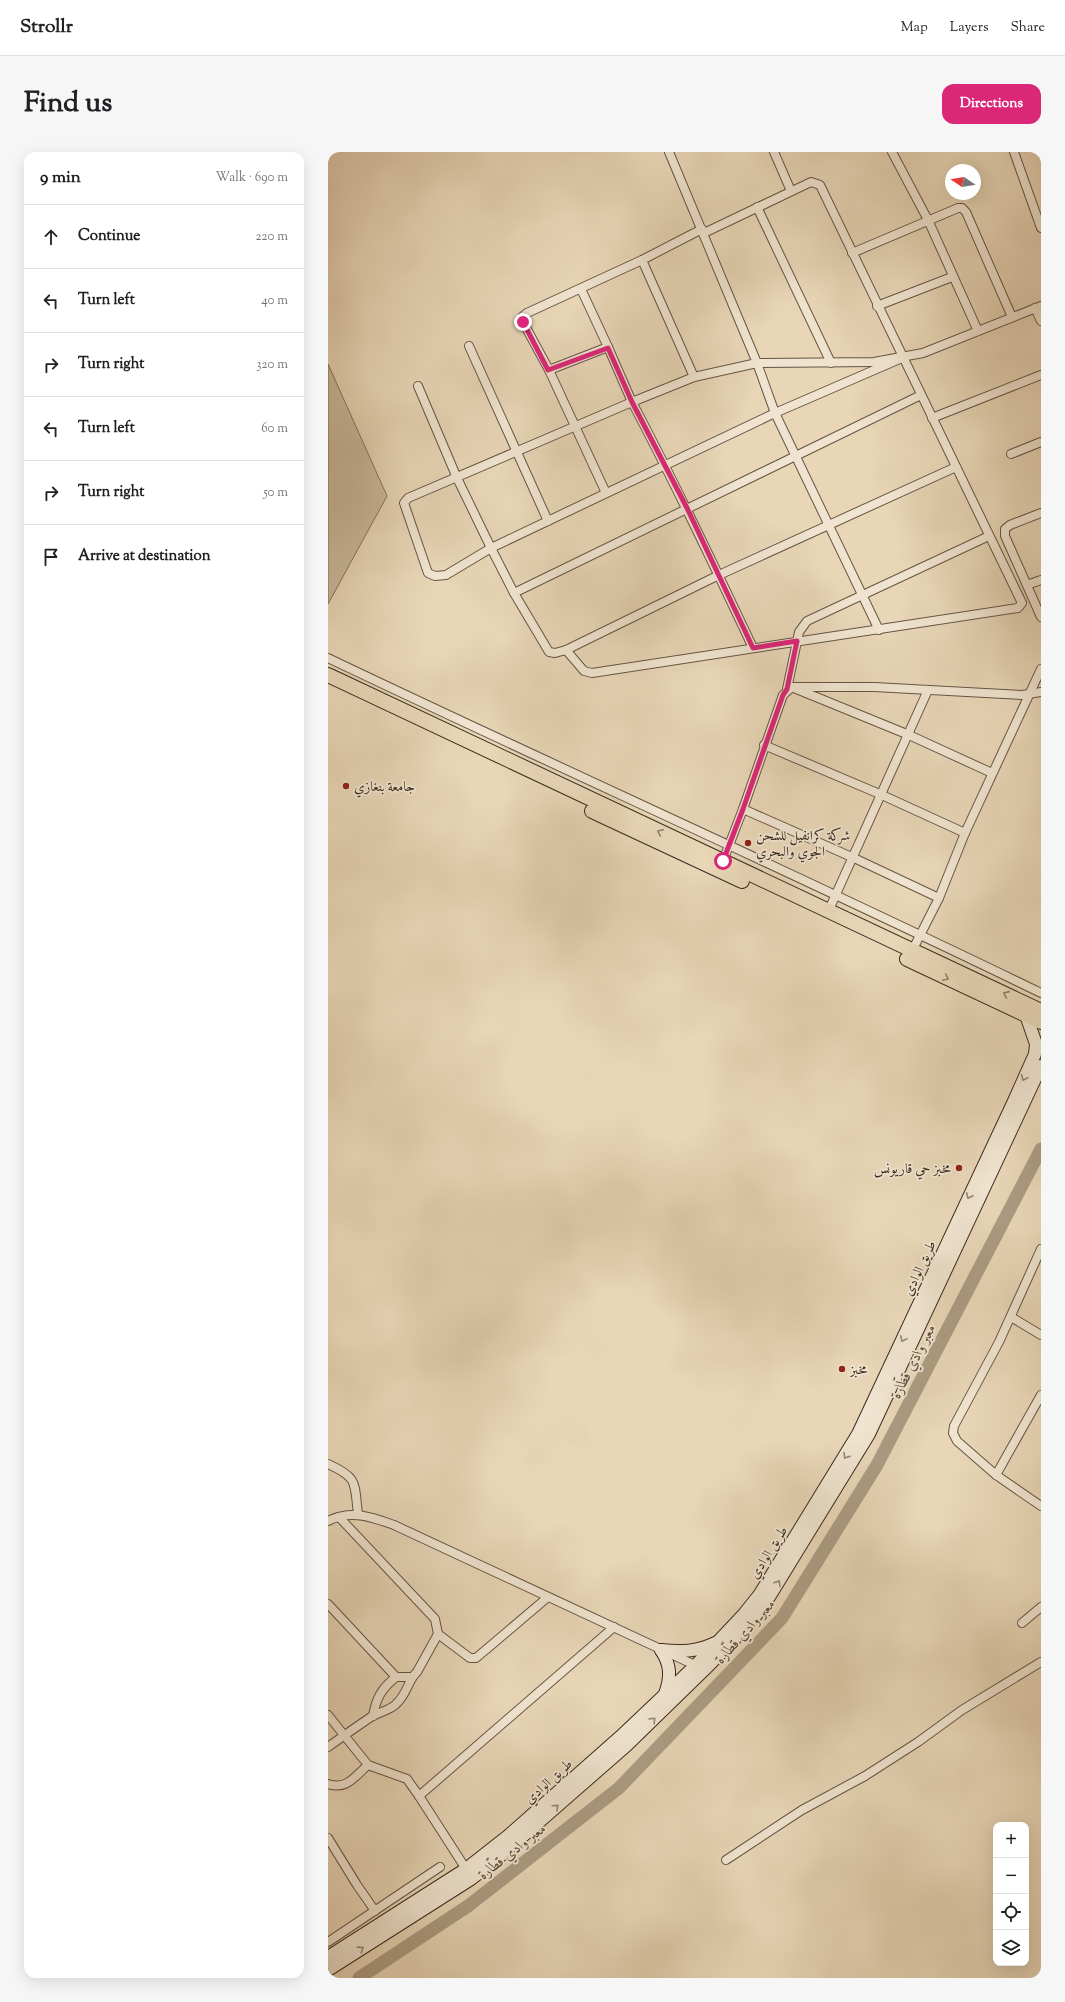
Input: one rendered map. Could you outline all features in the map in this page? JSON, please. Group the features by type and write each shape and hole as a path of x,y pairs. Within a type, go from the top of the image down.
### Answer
{"highway":[{"path":"328,675 912,951 1026,1009 1041,1022"},
{"path":"328,686 1026,1009 1041,1011"}],"main road":[{"name":"طريق الوادي","path":"328,1970 466,1869 508,1836 665,1694 701,1667 746,1628 769,1597 860,1451 873,1415 1038,1055 1026,1009"},
{"name":"طريق الوادي","path":"953,1243 1041,1066"},
{"name":"طريق الوادي","path":"328,1957 472,1878 492,1863 627,1744 701,1667 760,1594 873,1415"},
{"path":"661,1650 675,1652 695,1651 713,1644 723,1638"},
{"path":"661,1650 667,1658 670,1676 665,1694"}],"street":[{"path":"669,152 757,363 775,413 879,630"},
{"path":"774,152 791,191"},
{"path":"892,152 928,220 952,277 978,331"},
{"path":"1014,152 1041,228"},
{"path":"566,650 584,671 592,673 797,641 879,630 1020,607 1022,603 902,358 820,185 811,182 523,316 523,322 548,370 574,428 606,493"},
{"path":"757,207 831,363"},
{"path":"852,253 928,220 958,208 962,208 966,212 1012,317"},
{"path":"642,260 694,378"},
{"path":"877,306 952,277"},
{"path":"581,289 632,402 687,508 753,648"},
{"path":"902,358 775,413 606,493 491,548 446,575 435,576 428,573 404,503 408,498 632,402 694,378 757,363 874,362 902,358 923,353 1038,307 1041,321"},
{"path":"469,346 548,521"},
{"path":"548,370 608,348"},
{"path":"932,418 1041,375"},
{"path":"418,386 457,478 514,593 549,652 555,653 566,650 719,575 956,467"},
{"path":"514,593 921,395"},
{"path":"1012,454 1041,442"},
{"path":"1041,512 1010,525 1005,529 1004,536 1041,617"},
{"path":"723,861 783,695 789,688 799,632 807,621 989,536"},
{"path":"1027,585 1041,580"},
{"path":"328,658 729,846 835,894 1041,993"},
{"path":"912,951 939,898 965,833 1041,669"},
{"path":"789,688 874,687 1030,694 1041,692"},
{"path":"789,688 909,735 992,773"},
{"path":"828,912 835,894 854,858 928,690"},
{"path":"764,745 882,795 965,833"},
{"path":"530,770 537,756"},
{"path":"743,809 854,858 939,898"},
{"path":"1026,1009 1033,989"},
{"path":"1041,1249 1011,1317 953,1430 954,1437 957,1441 996,1475 1041,1506"},
{"path":"1011,1317 1041,1335"},
{"path":"996,1475 1041,1395"},
{"path":"328,1464 350,1476 354,1484 358,1514"},
{"path":"328,1522 339,1517 358,1514 394,1525 661,1650 701,1667"},
{"path":"328,1748 344,1735 373,1716 384,1713 406,1694 412,1677 417,1672 438,1634 435,1619 339,1517"},
{"path":"438,1634 470,1658 476,1658 548,1597"},
{"path":"328,1604 396,1677"},
{"path":"1022,1623 1041,1607"},
{"path":"418,1796 614,1627"},
{"path":"726,1860 802,1810 865,1776 918,1742 962,1710 1041,1662"},
{"path":"373,1716 378,1697 384,1687 396,1677 412,1677"},
{"path":"328,1715 368,1765 407,1779 466,1869"},
{"path":"328,1784 336,1787 344,1786 368,1765"},
{"path":"328,1838 375,1911"},
{"path":"328,1942 440,1867"}],"shaded area":[{"path":"328,364 387,496 328,604"}],"waterway":[{"name":"معبر وادي قطّارة","path":"359,1978 468,1906 619,1788 782,1618 877,1465 1041,1149"}],"place":[{"name":"جامعة بنغازي","path":"346,786"},
{"name":"شركة كرانفيل للشحن الجوي والبحري","path":"748,843"},
{"name":"مخبز حي قاريونس","path":"959,1168"},
{"name":"مخبز","path":"842,1369"}],"route":[{"path":"523,322 548,370 608,348 632,402 687,508 753,648 797,641 787,689 783,695 764,745 743,809 723,861"}]}
